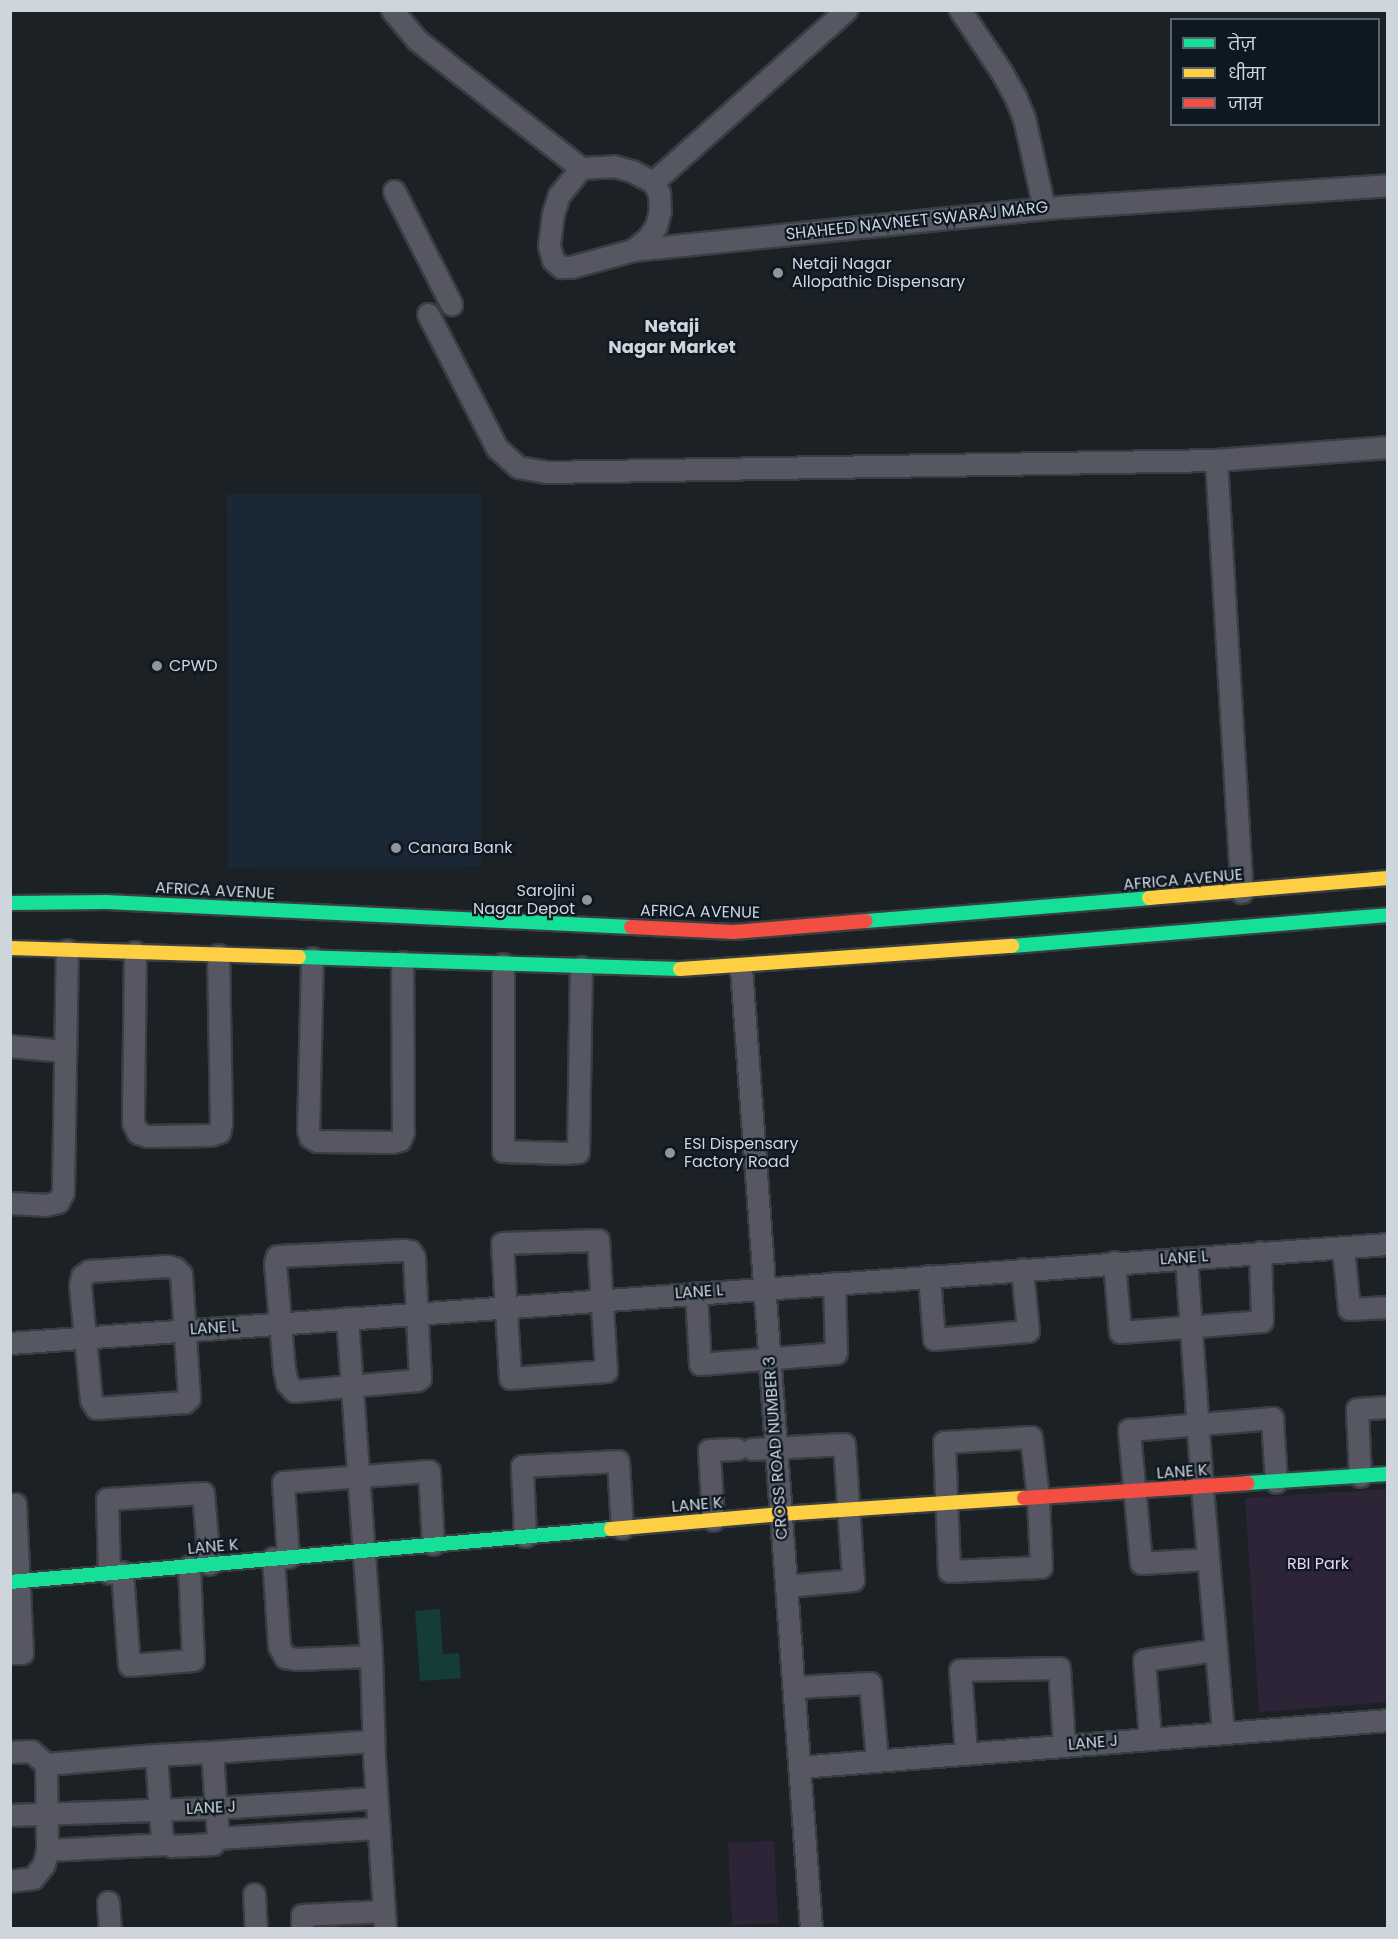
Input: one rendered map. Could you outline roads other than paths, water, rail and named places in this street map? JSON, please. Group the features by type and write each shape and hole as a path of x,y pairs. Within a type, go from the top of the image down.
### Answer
{"main road":[{"name":"AFRICA AVENUE","path":"10,903 106,902 734,932 1242,892 1388,878"},
{"path":"10,948 699,970 1388,915"},
{"name":"LANE K","path":"15,1581 781,1514 1388,1474"}],"street":[{"path":"392,10 417,40 581,168 614,166 632,171 653,182 659,193 660,211 656,226 648,238 633,250"},
{"path":"653,182 846,10"},
{"path":"960,10 1015,96 1023,118 1044,208"},
{"name":"SHAHEED NAVNEET SWARAJ MARG","path":"581,168 559,195 553,213 549,246 553,260 561,267 572,267 633,250 1044,208 1388,185"},
{"path":"394,191 451,304"},
{"path":"428,314 497,448 518,467 545,472 1216,460 1388,447"},
{"path":"1216,460 1242,892"},
{"path":"10,1203 45,1205 58,1202 63,1192 67,950"},
{"path":"135,952 133,1124 138,1133 147,1136 219,1132 221,1123 218,955"},
{"path":"312,957 308,1130 310,1137 317,1141 393,1142 400,1140 403,1132 402,962"},
{"path":"503,964 503,1151 578,1152 582,967"},
{"name":"CROSS ROAD NUMBER 3","path":"741,968 811,1929"},
{"path":"10,1046 64,1051"},
{"path":"598,1240 602,1299 606,1371 510,1378 502,1243 598,1240"},
{"name":"LANE L","path":"10,1343 1388,1244"},
{"path":"1343,1247 1349,1309 1388,1307"},
{"path":"410,1251 414,1257 415,1313 420,1378 417,1380 294,1391 287,1383 284,1369 282,1323 275,1263 277,1256 282,1254 410,1251"},
{"path":"1114,1262 1120,1332 1262,1321 1260,1252"},
{"path":"1186,1258 1197,1424 1223,1732"},
{"path":"175,1268 181,1274 185,1330 189,1398 185,1402 96,1408 91,1400 84,1337 80,1285 82,1276 89,1271 175,1268"},
{"path":"929,1276 934,1339 1028,1331 1022,1269"},
{"path":"696,1293 700,1364 836,1353 834,1283"},
{"path":"302,1929 302,1915 385,1920 376,1798 371,1656 347,1318"},
{"path":"1360,1476 1357,1409 1388,1407"},
{"path":"1208,1559 1141,1563 1129,1430 1272,1418 1276,1482"},
{"path":"1031,1437 1038,1498 1041,1567 949,1571 944,1442 1031,1437"},
{"path":"713,1520 709,1450 844,1444 853,1580 786,1586"},
{"path":"525,1536 522,1466 618,1461 622,1528"},
{"path":"371,1656 296,1659 285,1657 279,1646 283,1482 429,1472 433,1544"},
{"path":"203,1493 193,1660 129,1665 116,1573 108,1499 203,1493"},
{"path":"10,1504 15,1504 15,1581 22,1653 10,1653"},
{"path":"1150,1738 1144,1660 1216,1650"},
{"path":"966,1753 960,1670 1059,1668 1064,1745"},
{"path":"794,1687 870,1683 877,1760"},
{"name":"LANE J","path":"800,1767 1388,1720"},
{"path":"10,1752 31,1751 46,1764 373,1741"},
{"path":"47,1850 213,1844 218,1838 212,1752"},
{"path":"156,1755 162,1840 166,1844"},
{"path":"10,1881 33,1878 44,1864 47,1850 46,1764"},
{"name":"LANE J","path":"10,1815 159,1811 376,1798"},
{"path":"218,1838 379,1828"},
{"path":"254,1894 256,1929"},
{"path":"108,1902 110,1929"}],"place":[{"name":"Netaji Nagar Allopathic Dispensary","path":"778,273"},
{"name":"CPWD","path":"157,666"},
{"name":"Canara Bank","path":"396,848"},
{"name":"Sarojini Nagar Depot","path":"587,900"},
{"name":"ESI Dispensary Factory Road","path":"670,1153"}],"district":[{"name":"Netaji Nagar Market","path":"672,337"}],"park label":[{"name":"RBI Park","path":"1318,1564"}]}
